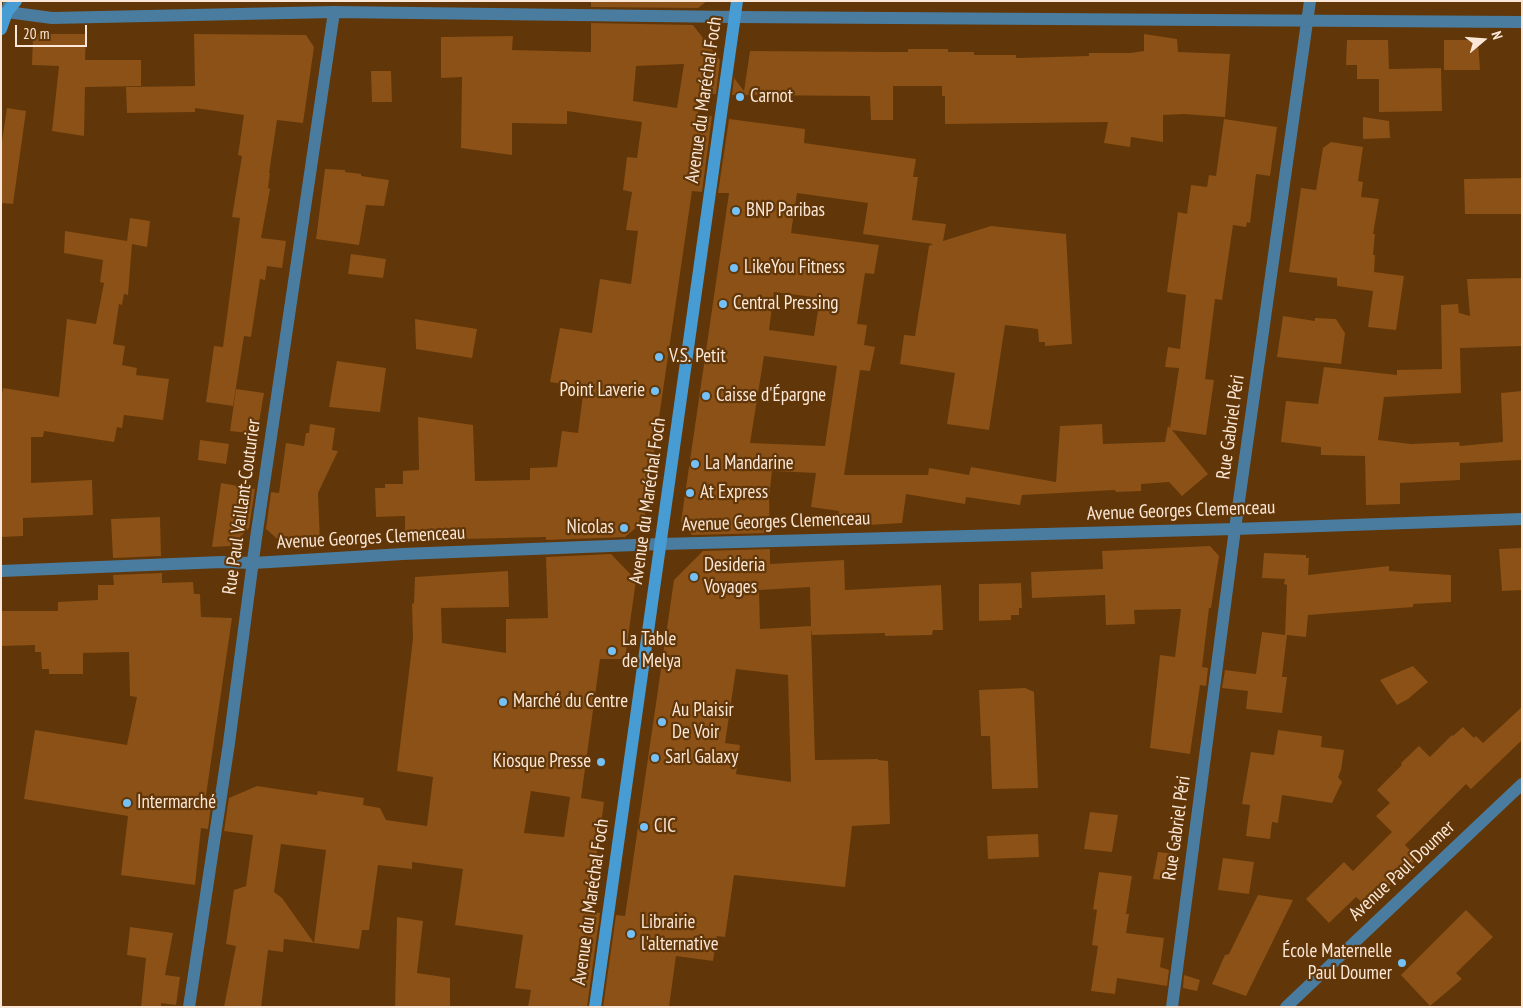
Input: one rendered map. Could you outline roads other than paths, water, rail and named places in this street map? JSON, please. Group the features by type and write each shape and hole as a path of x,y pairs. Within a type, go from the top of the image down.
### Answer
{"main road":[{"path":"1,30 5,11 16,1"},
{"name":"Avenue du Maréchal Foch","path":"595,1007 737,1"}],"street":[{"name":"Rue Gabriel Péri","path":"1172,1007 1235,529 1310,1"},
{"path":"5,11 52,18 334,12 735,17 1522,22"},
{"name":"Rue Paul Vaillant-Couturier","path":"189,1007 230,743 257,528 334,12"},
{"name":"Avenue Georges Clemenceau","path":"1,571 222,562 254,563 403,554 661,544 1235,529 1522,519"},
{"name":"Avenue Paul Doumer","path":"1286,1007 1522,784"}],"place":[{"name":"Carnot","path":"740,97"},
{"name":"BNP Paribas","path":"736,211"},
{"name":"LikeYou Fitness","path":"734,268"},
{"name":"Central Pressing","path":"723,304"},
{"name":"V.S. Petit","path":"659,357"},
{"name":"Point Laverie","path":"655,391"},
{"name":"Caisse d'Épargne","path":"706,396"},
{"name":"La Mandarine","path":"695,464"},
{"name":"At Express","path":"690,493"},
{"name":"Nicolas","path":"624,528"},
{"name":"Desideria Voyages","path":"694,577"},
{"name":"La Table de Melya","path":"612,651"},
{"name":"Marché du Centre","path":"503,702"},
{"name":"Au Plaisir De Voir","path":"662,722"},
{"name":"Sarl Galaxy","path":"655,758"},
{"name":"Kiosque Presse","path":"601,762"},
{"name":"Intermarché","path":"127,803"},
{"name":"CIC","path":"644,827"},
{"name":"Librairie l'alternative","path":"631,934"},
{"name":"École Maternelle Paul Doumer","path":"1402,963"}]}
